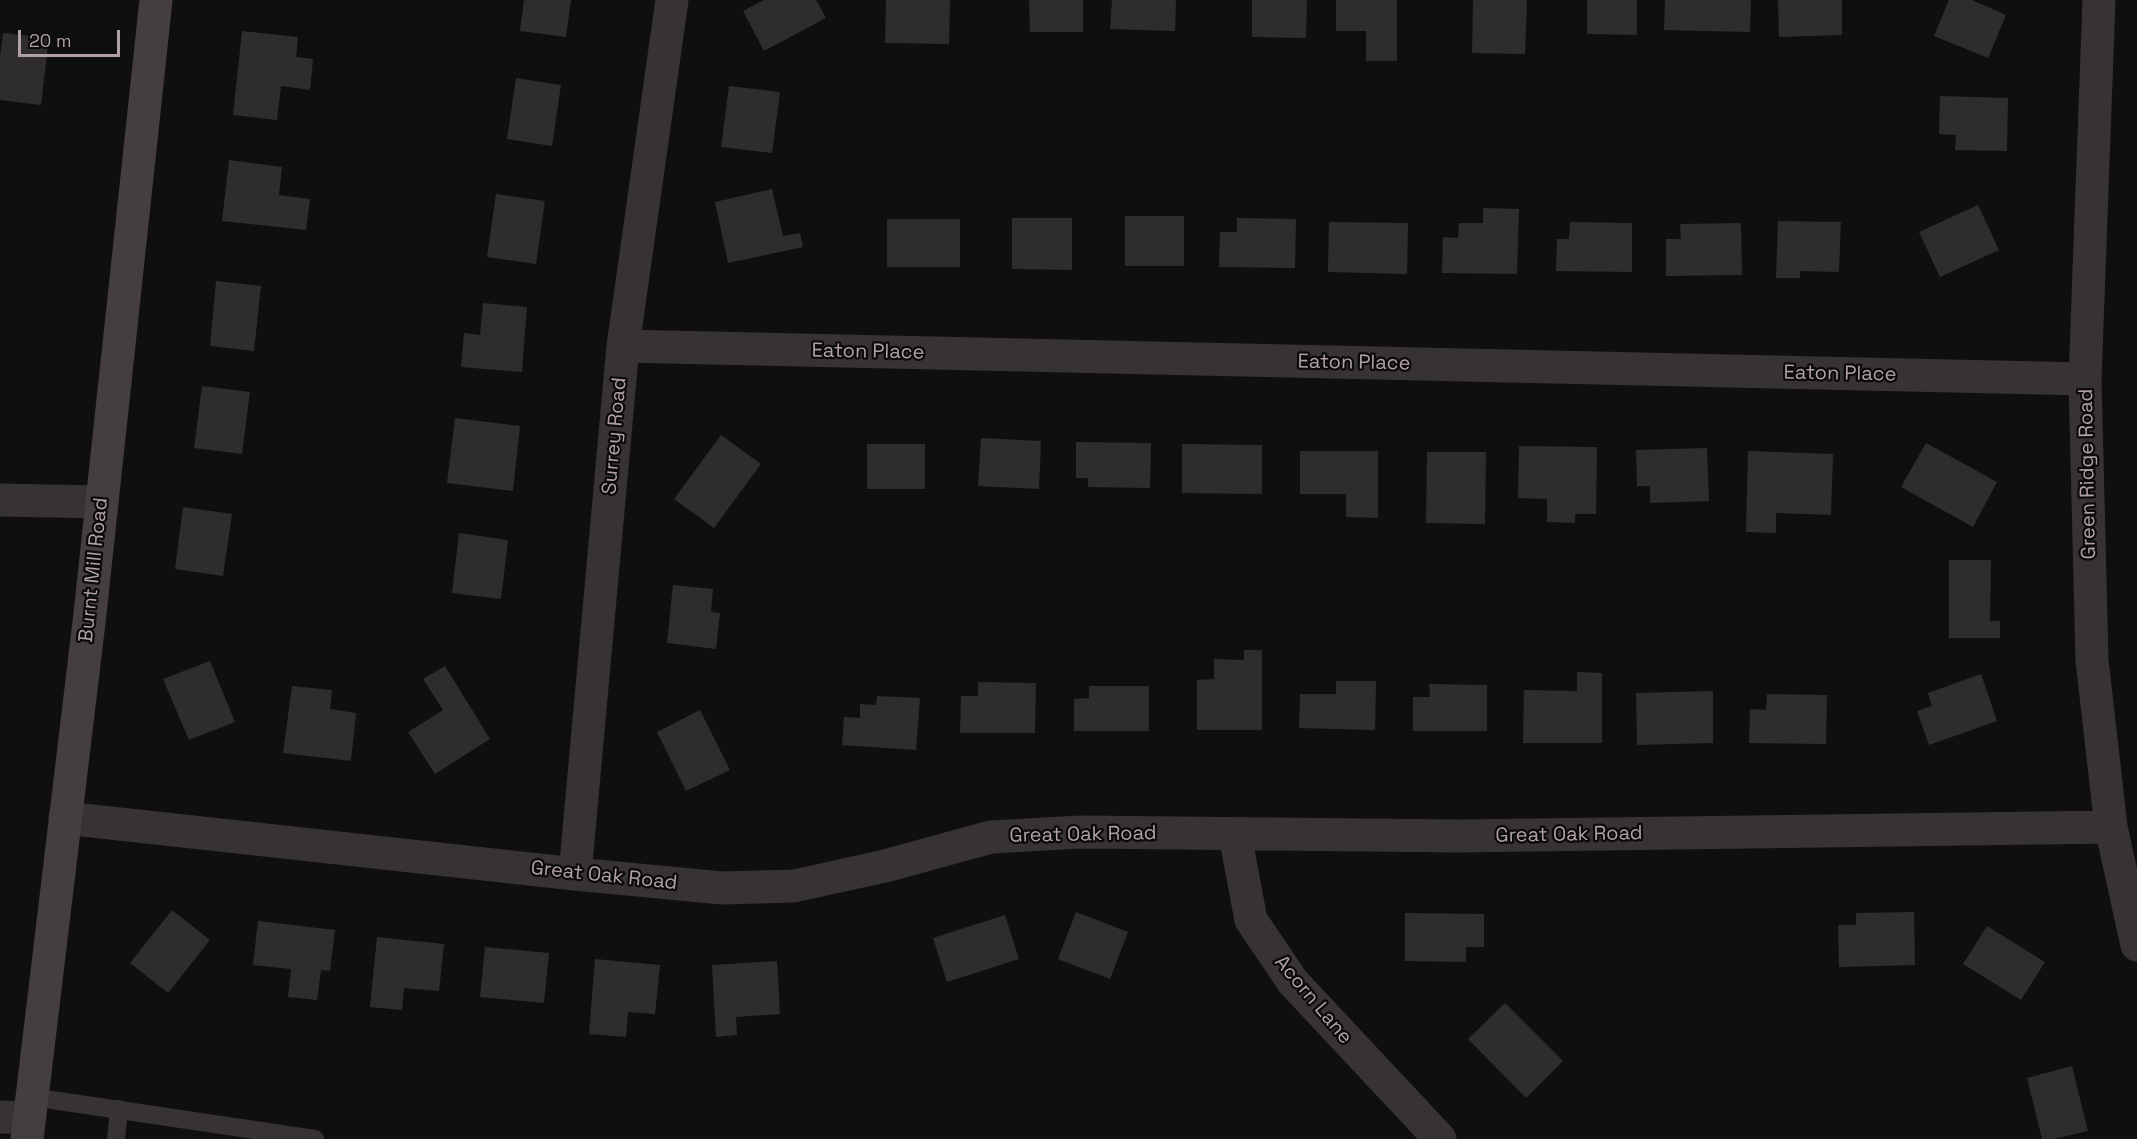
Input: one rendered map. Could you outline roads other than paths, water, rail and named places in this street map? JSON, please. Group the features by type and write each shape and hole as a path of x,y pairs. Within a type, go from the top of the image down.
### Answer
{"main road":[{"name":"Burnt Mill Road","path":"22,1117 65,818 102,502 156,0"}],"street":[{"name":"Surrey Road","path":"575,874 623,346 672,0"},
{"name":"Green Ridge Road","path":"2099,0 2085,379 2092,660 2110,827 2137,945"},
{"name":"Eaton Place","path":"623,346 2085,379"},
{"path":"0,500 102,502"},
{"name":"Great Oak Road","path":"65,818 722,888 794,886 885,866 992,837 1082,832 1460,836 2110,827"},
{"name":"Acorn Lane","path":"1236,835 1251,920 1293,982 1440,1139"}],"lane":[{"path":"22,1117 119,1109 315,1139"},
{"path":"116,1139 119,1109"}]}
